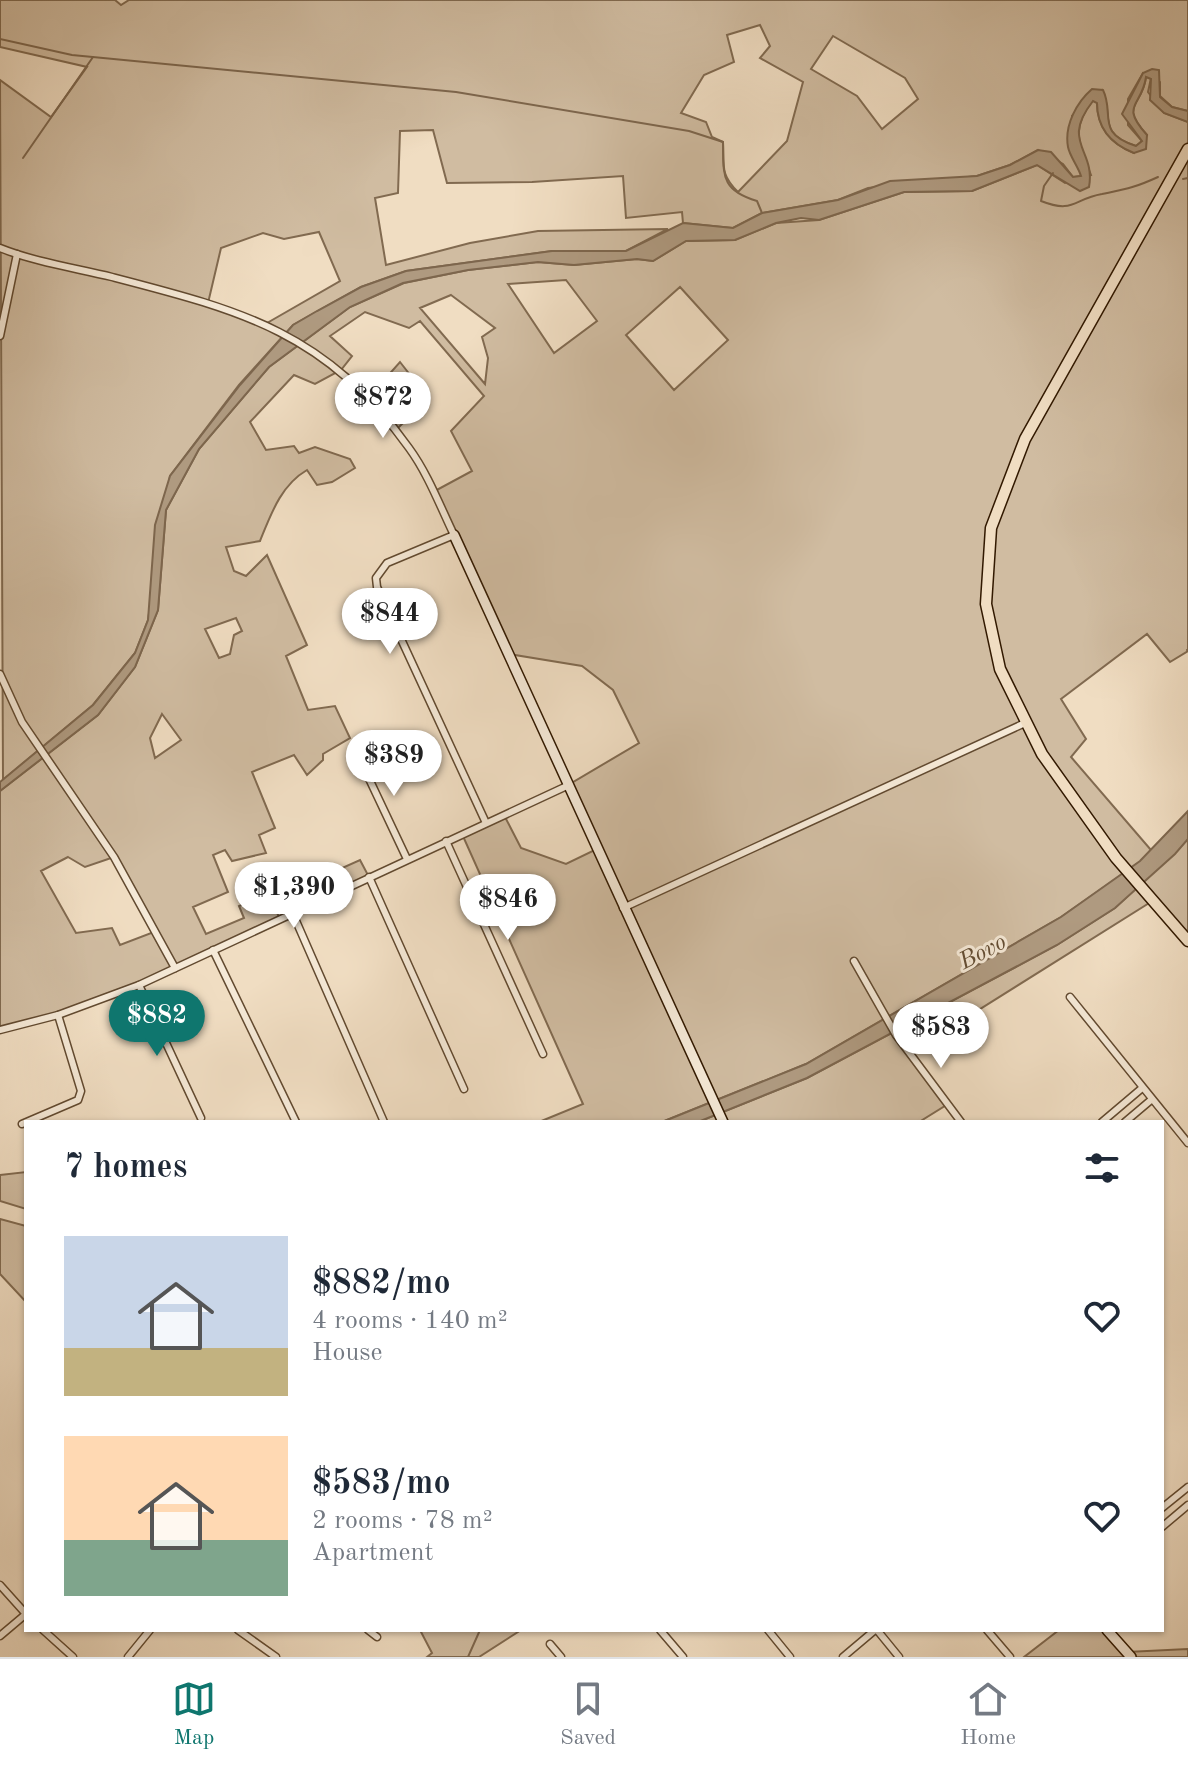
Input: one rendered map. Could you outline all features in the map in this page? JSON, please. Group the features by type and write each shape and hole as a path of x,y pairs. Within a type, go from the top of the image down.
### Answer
{"main road":[{"path":"1188,149 1025,439 991,528 986,604 1000,669 1042,754 1116,858 1188,941"}],"street":[{"path":"0,248 187,296 281,330 308,346 368,398 411,450 454,535 721,1120"},
{"path":"0,336 17,254"},
{"path":"454,535 387,563 376,578 396,633 486,823"},
{"path":"0,674 22,722 114,857 175,968"},
{"path":"623,908 1025,723"},
{"path":"355,749 407,859"},
{"path":"0,1030 58,1015 139,985 570,784"},
{"path":"446,841 543,1054"},
{"path":"369,877 464,1089"},
{"path":"293,914 383,1120"},
{"path":"213,950 295,1120"},
{"path":"854,961 896,1035 960,1120"},
{"path":"139,985 201,1118"},
{"path":"1070,997 1141,1089 1188,1143"},
{"path":"31,1120 78,1100 81,1091 58,1015"},
{"path":"1104,1120 1141,1089"},
{"path":"1127,1120 1151,1100"},
{"path":"1164,1506 1188,1487"},
{"path":"1164,1525 1188,1505"},
{"path":"0,1585 24,1612"},
{"path":"0,1636 24,1616"},
{"path":"45,1632 73,1657"},
{"path":"128,1657 148,1632"},
{"path":"241,1632 276,1657"},
{"path":"371,1632 377,1637"},
{"path":"662,1632 683,1657"},
{"path":"770,1632 790,1657"},
{"path":"843,1657 874,1632"},
{"path":"878,1632 899,1657"},
{"path":"989,1632 1010,1657"},
{"path":"1109,1632 1131,1657"},
{"path":"550,1644 561,1657"},
{"path":"135,1650 143,1657"}],"shaded area":[{"path":"0,0 115,0 121,5 129,0 1188,0 1188,111 1172,107 1160,96 1160,82 1143,73 1128,99 1128,125 1142,141 1136,146 1123,141 1111,129 1102,90 1072,116 1081,176 1073,177 1063,164 1038,150 1010,165 977,176 868,188 838,200 762,213 733,228 683,223 682,212 626,218 623,176 447,183 433,130 400,131 398,193 375,198 386,265 470,243 538,231 668,229 626,251 552,251 406,271 361,287 293,325 239,385 170,476 148,620 135,653 93,705 3,780 0,80 51,117 87,67 0,47","holes":["760,25 770,46 760,58 803,82 787,141 738,192 726,175 723,142 712,137 706,122 681,113 704,75 734,62 727,35","833,36 905,78 918,99 882,129 857,96 811,69","319,232 340,281 267,323 208,303 221,248 263,233 284,239"]},
{"path":"1159,70 1160,97 1172,107 1188,111 1188,122 1164,113 1150,100 1151,79 1146,77 1133,111 1147,135 1146,149 1134,153 1107,134 1097,103 1093,101 1079,127 1090,174 1089,187 1080,191 1037,165 972,191 904,192 819,220 801,218 776,223 735,240 686,241 653,261 637,259 574,265 538,262 468,270 403,283 350,307 269,367 199,449 166,510 158,610 135,667 98,715 0,791 0,782 93,705 135,653 148,620 155,525 170,476 240,385 293,325 361,287 406,271 552,251 626,251 683,223 733,228 762,213 838,200 890,181 977,176 1010,165 1038,150 1051,152 1073,177 1081,176 1067,139 1070,122 1081,100 1092,89 1103,90 1111,129 1123,141 1136,146 1142,141 1122,114 1143,73"},
{"path":"1146,77 1151,78 1148,92 1164,113 1188,122 1188,651 1170,662 1147,634 1061,699 1086,739 1071,757 1151,850 1140,862 1061,917 806,1064 667,1120 544,1120 583,1104 462,834 504,815 521,848 566,864 599,848 570,784 639,743 613,690 582,666 509,654 433,492 472,471 451,431 484,396 420,321 409,328 365,312 330,336 352,356 341,370 315,384 294,375 250,422 266,450 294,446 299,453 315,447 350,459 355,468 332,482 317,485 307,470 284,492 260,541 226,547 234,571 246,576 267,555 307,645 286,656 308,710 335,706 350,738 323,754 323,760 307,775 294,755 252,772 275,828 259,835 266,853 232,861 225,850 213,855 228,892 193,907 206,934 244,918 239,906 268,894 280,919 142,981 72,1008 0,1030 0,791 98,715 135,667 158,610 166,510 199,449 269,367 350,307 404,283 468,270 538,262 574,265 637,259 653,261 686,241 735,240 776,223 819,220 904,192 972,191 1037,165 1065,183 1091,175 1083,154 1079,128 1093,100 1097,102 1100,120 1107,134 1134,153 1147,135 1134,117 1134,105","holes":["566,280 597,321 554,353 508,284","680,287 728,340 674,390 626,335","451,295 495,328 482,337 488,358 485,384 420,308","236,618 242,631 234,635 230,654 219,658 205,629","162,714 181,740 155,758 150,738","68,857 85,867 114,857 154,932 120,945 112,928 76,933 41,871"]},
{"path":"400,362 428,398 395,431 368,398"},
{"path":"1188,811 1188,839 1175,854 1115,908 1057,945 807,1078 703,1120 667,1120 806,1064 1061,917 1140,861"},
{"path":"1188,839 1188,939 1154,900 910,1053 948,1104 922,1120 703,1120 807,1078 1057,945 1115,908"},
{"path":"360,860 369,877 322,900 313,881"},
{"path":"24,1172 24,1208 0,1201 0,1175"},
{"path":"0,1219 24,1225 24,1300 0,1274"},
{"path":"421,1632 518,1632 479,1657 427,1657 432,1653"},
{"path":"1056,1632 1109,1632 1127,1652 1188,1649 1188,1657 1024,1657"}],"waterway":[{"path":"0,39 72,55 456,92 689,131 723,142 726,179 736,192 757,201 762,213"},
{"path":"23,158 93,57"},
{"path":"1053,173 1044,186 1041,201 1060,206 1130,188 1158,177"},
{"path":"1183,179 1188,178"},
{"path":"468,1657 479,1632"}],"water label":[{"name":"Bovo","path":"982,951"}]}
